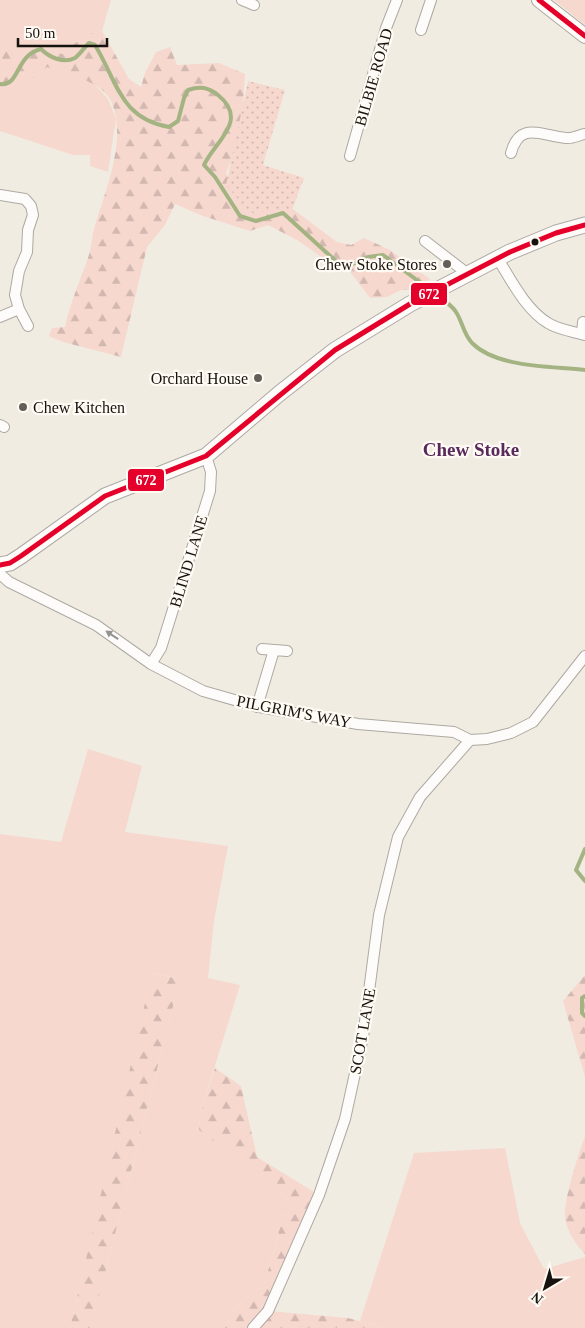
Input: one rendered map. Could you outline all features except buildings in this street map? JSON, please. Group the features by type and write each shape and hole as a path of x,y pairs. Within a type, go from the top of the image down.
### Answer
{"main road":[{"path":"0,565 10,563 21,556 105,496 206,456 274,398 335,350 425,296 498,258 556,233 585,225"}],"street":[{"path":"243,0 254,5"},
{"name":"BILBIE ROAD","path":"350,156 386,28 397,0"},
{"path":"421,30 432,0"},
{"path":"539,0 585,36"},
{"path":"511,153 514,141 524,133 534,131 569,138 585,134"},
{"path":"0,195 24,199 31,206 33,215 28,230 27,252 14,295 28,326"},
{"path":"426,241 468,274"},
{"path":"498,258 512,283 544,321 559,328 583,334 583,322"},
{"path":"0,317 19,309"},
{"name":"BLIND LANE","path":"151,664 161,648 210,491 212,472 206,456"},
{"name":"PILGRIM'S WAY","path":"0,574 9,582 96,625 151,664 203,691 257,707 358,724 454,732 470,740 488,739 511,733 533,722 585,656"},
{"path":"262,649 287,651"},
{"path":"257,707 274,650"},
{"name":"SCOT LANE","path":"253,1328 268,1311 318,1195 345,1119 363,1037 379,915 398,837 420,797 470,740"}],"green space":[{"path":"0,0 111,0 102,31 85,35 62,54 39,45 19,56 13,49 0,49"},
{"path":"554,0 585,0 585,25"},
{"path":"102,31 129,79 141,87 145,73 156,52 170,47 177,65 219,63 245,74 241,134 226,173 235,192 285,203 337,242 351,245 364,238 390,250 430,279 412,290 401,290 387,297 370,298 351,273 330,263 297,240 268,225 250,231 203,216 175,204 165,225 147,247 121,357 63,342 49,336 52,328 65,327 72,301 89,255 94,229 113,164 117,130 115,114 110,99 99,88 82,78 47,67 11,94 0,97 0,49 13,49 19,55 39,45 62,54 85,35"},
{"path":"38,62 86,75 108,99 116,119 108,172 90,166 90,155 73,155 0,131 0,91"},
{"path":"248,81 285,90 263,165 304,178 292,210 271,209 254,214 245,207 226,185"},
{"path":"88,749 142,766 125,832 228,846 214,921 208,978 240,985 200,1114 199,1130 288,1198 265,1282 214,1328 91,1328 180,979 153,973 70,1328 0,1328 0,834 61,842"},
{"path":"152,973 180,979 91,1328 70,1328"},
{"path":"585,975 585,1077 563,1001"},
{"path":"215,1068 241,1086 257,1157 319,1195 269,1311 348,1318 386,1328 214,1328 265,1282 288,1198 199,1130 200,1114"},
{"path":"585,1136 585,1254 572,1237 565,1217 565,1210 569,1189"},
{"path":"505,1148 520,1223 544,1269 585,1257 585,1328 386,1328 360,1321 414,1153"}],"waterway":[{"path":"0,84 6,84 11,81 26,57 33,52 41,49 56,59 70,60 77,57 89,43 95,45 122,97 130,107 140,116 153,122 169,127 178,121 188,90 196,88 211,90 227,105 231,114 227,131 204,165 215,177 240,216 256,221 283,213 338,263 346,267 368,257 383,255 429,289"},
{"path":"436,295 454,309 469,339 483,351 495,357 525,364 585,370"},
{"path":"585,849 576,870 585,881"},
{"path":"585,996 582,998 582,1013 585,1016"}],"transit line":[{"name":"672","path":"539,0 585,36"},
{"name":"672","path":"0,565 10,563 21,556 105,496 206,456 335,350 410,304 510,252 556,233 585,225"}],"place":[{"name":"Chew Stoke Stores","path":"447,264"},
{"name":"Orchard House","path":"258,378"},
{"name":"Chew Kitchen","path":"23,407"}],"district":[{"name":"Chew Stoke","path":"471,449"}]}
